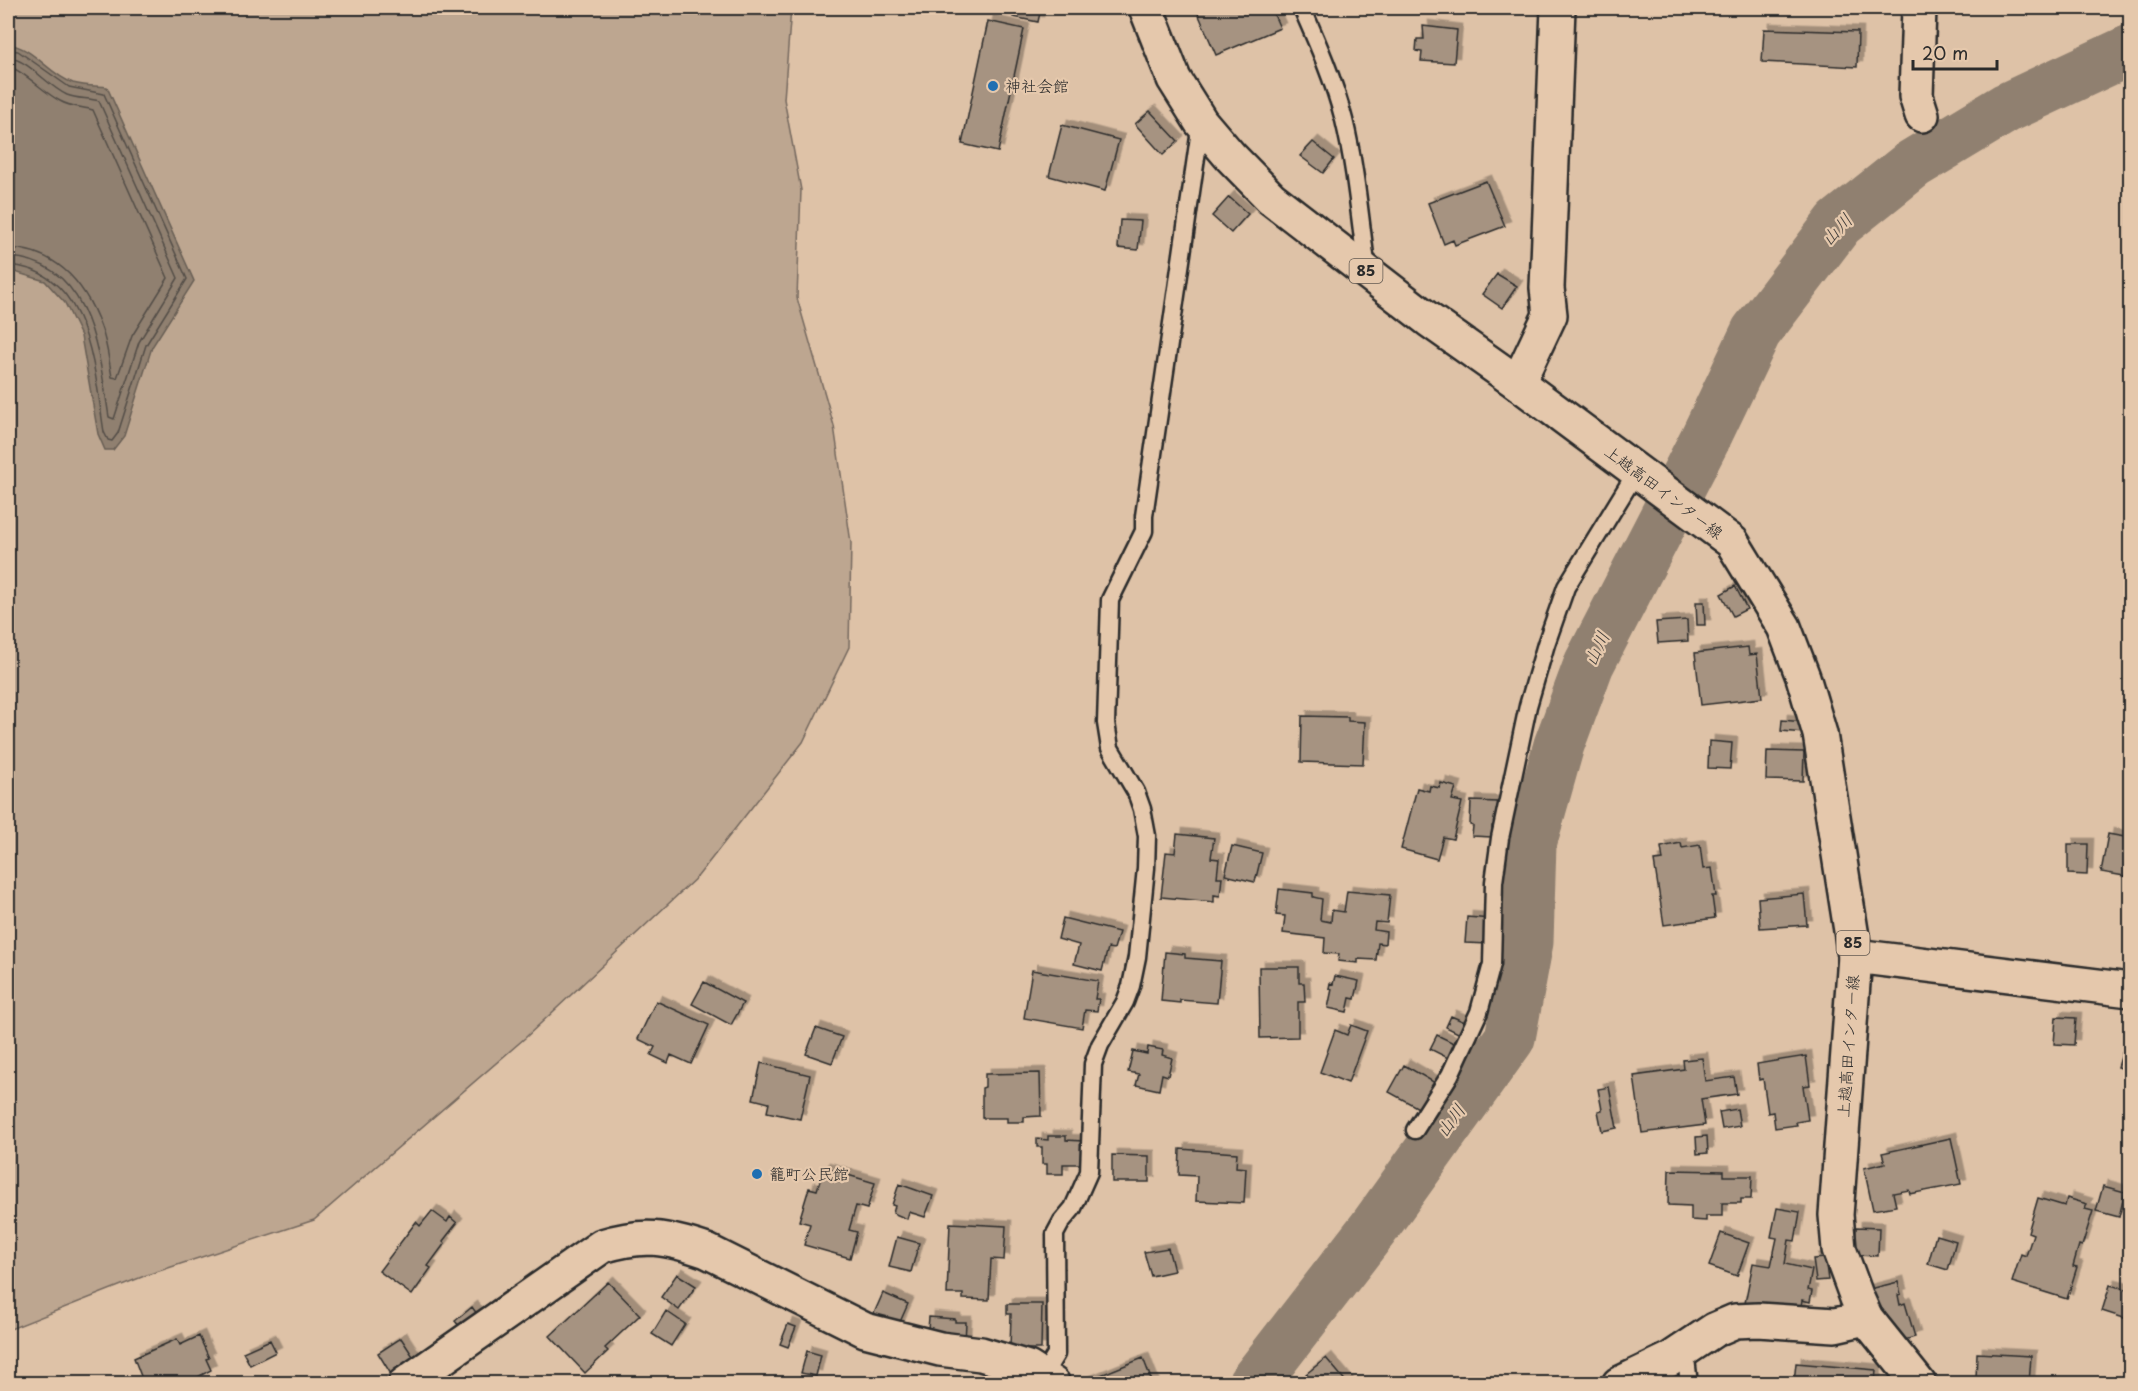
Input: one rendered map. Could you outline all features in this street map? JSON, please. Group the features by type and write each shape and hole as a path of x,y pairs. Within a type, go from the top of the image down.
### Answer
{"street":[{"name":"上越高田インター線","path":"1146,8 1174,79 1201,122 1271,198 1429,320 1732,542 1784,627 1803,677 1820,734 1855,956 1836,1215 1839,1248 1866,1318 1919,1383"},
{"path":"1518,383 1550,315 1547,288 1557,8"},
{"path":"1919,8 1916,96 1922,115"},
{"path":"1855,956 2130,990"},
{"path":"405,1383 602,1246 626,1239 651,1238 679,1242 707,1251 866,1330 940,1349 981,1354 1028,1368 1048,1380"},
{"path":"1618,1383 1669,1360 1714,1330 1735,1320 1835,1325 1866,1318"}],"lane":[{"path":"1302,8 1331,78 1344,121 1355,176 1367,271"},
{"path":"1048,1380 1056,1354 1055,1234 1073,1208 1089,1172 1093,1064 1100,1045 1125,1002 1137,957 1147,836 1136,792 1110,748 1106,723 1110,600 1144,531 1144,516 1201,122"},
{"path":"1415,1130 1450,1076 1479,1012 1492,964 1494,882 1500,838 1528,706 1546,644 1566,587 1642,476"},
{"path":"1684,1350 1689,1383"}],"shaded area":[{"path":"8,8 791,8 784,99 801,190 797,298 834,426 851,543 849,647 803,742 698,876 525,1038 314,1220 147,1275 8,1330"}],"water":[{"path":"8,44 18,46 56,74 73,83 107,87 194,281 152,347 124,436 113,450 105,450 98,434 81,336 65,303 45,281 8,270"}],"building":[{"path":"1015,8 1041,8 1038,22 1013,17"},
{"path":"1205,8 1271,8 1280,28 1216,55 1197,11"},
{"name":"神社会館","path":"988,21 1024,29 998,152 962,144"},
{"path":"1423,26 1457,30 1454,63 1421,61 1422,52 1416,51 1417,39 1424,39"},
{"path":"1764,29 1858,32 1857,67 1762,62"},
{"path":"1150,111 1178,141 1163,155 1135,124"},
{"path":"1062,125 1119,140 1105,191 1049,176"},
{"path":"1313,142 1334,159 1323,173 1300,156"},
{"path":"1486,181 1505,226 1455,245 1453,240 1444,244 1428,203"},
{"path":"1229,197 1248,214 1231,233 1212,216"},
{"path":"1120,220 1141,221 1138,250 1118,248"},
{"path":"1497,274 1517,286 1502,308 1482,294"},
{"path":"1735,586 1747,609 1733,616 1721,594"},
{"path":"1696,602 1704,602 1705,625 1697,625"},
{"path":"1687,620 1688,641 1658,643 1656,622"},
{"path":"1748,647 1749,655 1757,654 1762,698 1701,705 1695,653"},
{"path":"1302,716 1348,717 1348,721 1365,722 1363,764 1301,762"},
{"path":"1782,720 1804,722 1804,733 1781,731"},
{"path":"1709,741 1732,743 1730,769 1708,768"},
{"path":"1767,751 1804,752 1803,781 1766,780"},
{"path":"1441,783 1456,787 1452,800 1462,802 1453,839 1443,837 1437,859 1401,849 1417,788 1429,791 1430,786 1440,788"},
{"path":"1471,801 1498,802 1497,826 1492,826 1492,837 1472,836"},
{"path":"1177,834 1214,838 1211,858 1219,859 1217,877 1222,877 1220,896 1214,895 1214,902 1161,897 1166,852 1175,853"},
{"path":"2108,834 2130,838 2130,877 2101,872"},
{"path":"1681,843 1682,848 1700,845 1703,869 1712,868 1716,896 1712,896 1715,918 1664,925 1654,861 1663,860 1661,847"},
{"path":"2068,844 2088,844 2087,875 2068,874"},
{"path":"1232,846 1262,853 1255,882 1225,875"},
{"path":"1279,889 1313,893 1313,897 1322,899 1320,920 1331,922 1332,910 1344,912 1347,891 1390,895 1387,923 1375,922 1374,930 1386,932 1385,944 1378,943 1376,960 1358,959 1358,963 1338,961 1339,954 1324,953 1325,938 1283,933 1285,916 1276,915"},
{"path":"1804,894 1807,925 1760,928 1758,898"},
{"path":"1467,917 1491,919 1489,944 1465,943"},
{"path":"1063,918 1119,932 1114,949 1108,948 1102,971 1074,964 1079,945 1058,939"},
{"path":"1165,952 1185,954 1185,958 1221,961 1217,1003 1161,1001"},
{"path":"1259,967 1299,967 1299,983 1304,983 1305,1002 1298,1002 1298,1037 1260,1038"},
{"path":"1032,970 1098,981 1095,999 1099,999 1097,1011 1085,1010 1082,1028 1024,1018"},
{"path":"1335,976 1359,981 1355,999 1350,998 1347,1012 1328,1008 1332,989 1329,988 1330,983 1333,984"},
{"path":"704,982 743,1003 731,1025 692,1004"},
{"path":"656,1001 709,1025 691,1064 671,1055 668,1063 651,1055 655,1047 638,1039"},
{"path":"1451,1016 1467,1023 1462,1035 1446,1027"},
{"path":"2056,1017 2076,1018 2074,1045 2054,1044"},
{"path":"1351,1025 1367,1031 1348,1083 1320,1072 1335,1030 1347,1035"},
{"path":"2130,1027 2130,1071 2118,1067"},
{"path":"816,1028 842,1037 832,1063 806,1054"},
{"path":"1437,1035 1460,1046 1452,1060 1430,1049"},
{"path":"1148,1047 1163,1050 1162,1055 1172,1058 1168,1076 1162,1074 1159,1090 1136,1085 1139,1074 1128,1072 1133,1051 1147,1054"},
{"path":"1806,1056 1810,1085 1803,1086 1808,1120 1796,1122 1797,1125 1775,1128 1773,1112 1768,1113 1763,1079 1759,1080 1757,1064"},
{"path":"1702,1058 1705,1081 1734,1077 1737,1094 1701,1099 1705,1125 1642,1133 1634,1076 1684,1069 1683,1060"},
{"path":"761,1063 810,1075 800,1119 767,1112 769,1103 753,1099"},
{"path":"1404,1065 1437,1084 1422,1110 1389,1092"},
{"path":"1040,1073 1041,1116 1024,1117 1024,1122 1007,1122 1007,1118 982,1118 982,1088 985,1087 985,1074"},
{"path":"1609,1087 1617,1128 1602,1131 1598,1111 1602,1110 1598,1089"},
{"path":"1737,1109 1740,1126 1722,1129 1719,1112"},
{"path":"1048,1136 1066,1136 1066,1140 1083,1141 1082,1164 1063,1164 1063,1174 1047,1174 1047,1164 1042,1164 1042,1147 1037,1147 1037,1139 1048,1140"},
{"path":"1707,1136 1708,1153 1697,1154 1696,1137"},
{"path":"1951,1138 1961,1184 1910,1194 1909,1190 1893,1193 1896,1206 1873,1210 1864,1168 1885,1163 1882,1153"},
{"path":"1180,1149 1237,1153 1236,1167 1246,1168 1244,1203 1196,1201 1197,1176 1179,1175"},
{"path":"1112,1155 1149,1156 1149,1182 1112,1182"},
{"path":"824,1168 875,1183 867,1209 856,1206 849,1230 857,1232 850,1258 804,1245 810,1224 799,1221 809,1188 817,1190"},
{"path":"1669,1170 1724,1171 1724,1176 1752,1176 1751,1199 1741,1199 1741,1203 1722,1203 1722,1216 1706,1216 1706,1221 1691,1220 1691,1206 1668,1205"},
{"path":"899,1184 933,1196 925,1217 909,1212 907,1219 893,1213 895,1206 892,1205"},
{"path":"2103,1186 2125,1192 2119,1217 2096,1211"},
{"path":"2038,1198 2065,1206 2067,1198 2087,1204 2085,1209 2093,1211 2082,1246 2079,1245 2073,1266 2077,1267 2067,1299 2012,1282 2021,1254 2026,1256 2033,1234 2028,1232"},
{"path":"1777,1208 1800,1212 1795,1241 1789,1240 1785,1264 1812,1270 1808,1290 1812,1291 1810,1302 1802,1300 1800,1314 1745,1303 1753,1263 1771,1266 1777,1238 1771,1237"},
{"path":"432,1211 447,1222 450,1217 457,1223 443,1241 445,1243 428,1266 431,1268 412,1295 379,1271 416,1222 420,1226"},
{"path":"950,1223 1006,1226 1004,1260 991,1259 989,1300 963,1299 963,1294 947,1294"},
{"path":"1856,1227 1879,1228 1878,1256 1855,1255"},
{"path":"1721,1233 1749,1243 1737,1276 1709,1266"},
{"path":"1936,1235 1956,1241 1948,1270 1928,1264"},
{"path":"897,1237 919,1243 911,1272 889,1267"},
{"path":"1168,1248 1174,1271 1151,1276 1144,1252"},
{"path":"1825,1258 1828,1280 1816,1281 1813,1259"},
{"path":"677,1274 696,1286 679,1310 661,1297"},
{"path":"608,1282 640,1315 605,1348 608,1351 585,1373 550,1336"},
{"path":"1898,1282 1901,1294 1898,1295 1900,1305 1905,1303 1915,1337 1890,1344 1866,1290"},
{"path":"2110,1285 2130,1290 2130,1320 2102,1311"},
{"path":"883,1293 908,1304 896,1331 871,1320"},
{"path":"1007,1304 1042,1304 1041,1349 1010,1349 1011,1314 1007,1314"},
{"path":"472,1307 483,1322 466,1334 455,1321"},
{"path":"666,1311 685,1324 671,1346 652,1334"},
{"path":"929,1317 966,1322 965,1343 927,1342"},
{"path":"788,1324 796,1327 788,1347 780,1344"},
{"path":"199,1336 209,1358 206,1359 211,1370 185,1384 144,1384 134,1358 177,1339 180,1345"},
{"path":"401,1338 422,1370 397,1384 378,1353"},
{"path":"270,1340 276,1352 250,1365 243,1352"},
{"path":"807,1351 821,1355 816,1376 801,1373"},
{"path":"1977,1353 2031,1356 2029,1384 1991,1384 1991,1380 1976,1379"},
{"path":"1143,1358 1153,1384 1081,1384 1081,1383"},
{"path":"1326,1358 1348,1384 1301,1384 1309,1377 1306,1374"},
{"path":"1796,1363 1876,1370 1875,1384 1794,1382"}],"waterway":[{"name":"山川","path":"1253,1384 1373,1229 1510,1038 1528,942 1531,844 1559,745 1589,664 1704,441 1756,332 1839,223 1913,164 2006,108 2130,50"}],"place":[{"name":"神社会館","path":"993,86"},
{"name":"籠町公民館","path":"757,1174"}]}
